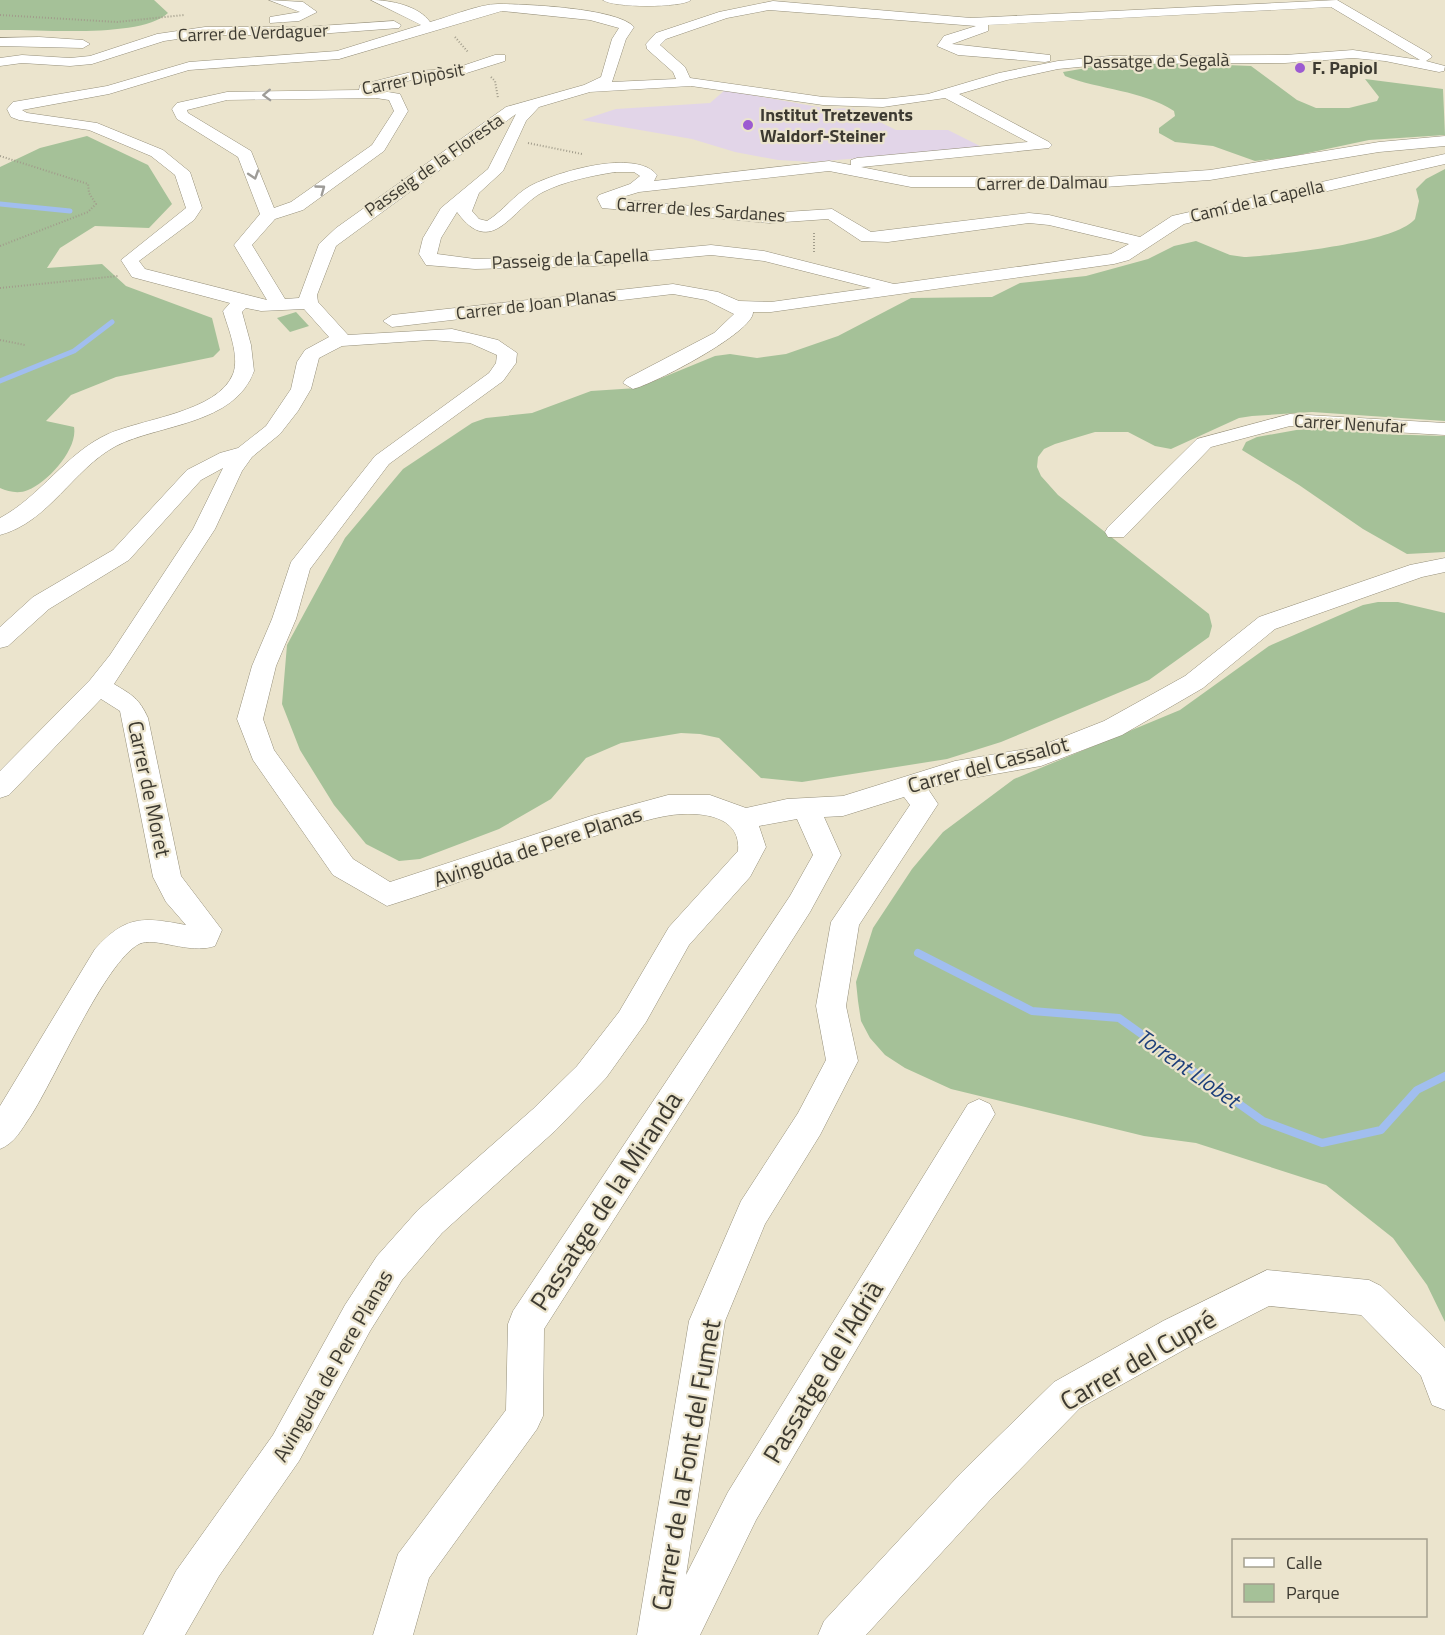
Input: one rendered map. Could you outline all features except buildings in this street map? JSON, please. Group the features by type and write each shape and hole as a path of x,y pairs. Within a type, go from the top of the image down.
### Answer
{"street":[{"path":"0,42 39,41 86,44 164,31 210,29 299,17 310,12 276,0"},
{"path":"378,0 430,24"},
{"path":"0,788 99,686 174,579 204,529 232,470 245,453 273,430 288,411 301,389 307,362 312,354 336,333 309,303 261,306 138,273 130,260 189,216 194,208 188,184 182,172 157,153 92,126 16,114 14,109 18,105 109,90 169,69 339,55 430,24 506,4 533,0"},
{"path":"610,0 686,6"},
{"path":"684,82 680,70 654,49 653,44 661,36 677,29 798,0"},
{"path":"1088,62 958,51 944,46 949,39 962,34 1013,20 1107,0"},
{"path":"757,8 769,6 971,22 1083,14 1156,14 1330,2 1412,49 1442,70"},
{"name":"Passeig de la Floresta","path":"309,303 308,296 328,244 486,126 511,110 589,88 607,79 619,39 632,23 506,4"},
{"path":"671,15 686,6"},
{"name":"Carrer de Verdaguer","path":"0,62 22,59 70,62 92,60 162,37 210,29 304,31 430,24"},
{"name":"Passatge de Segalà","path":"589,88 684,82 855,103 914,100 949,94 1004,76 1088,62 1285,59 1353,54 1385,57 1442,70"},
{"name":"Carrer Dipòsit","path":"325,94 359,90 415,75 454,73 500,58"},
{"path":"269,215 244,153 182,116 179,110 195,102 227,96 325,94 395,97 401,111 378,148 297,206 269,215 243,245 280,306"},
{"path":"829,166 996,152 1044,145 949,94"},
{"name":"Passeig de la Capella","path":"534,103 519,119 495,171 447,212 432,238 428,254 432,261 475,264 594,261 711,250 764,256 901,290"},
{"name":"Carrer de Dalmau","path":"639,187 829,166 911,182 1104,182 1240,171 1379,147 1445,141"},
{"name":"Camí de la Capella","path":"901,290 1114,260 1178,220 1445,159"},
{"name":"Carrer de les Sardanes","path":"472,190 464,211 470,221 483,226 500,222 525,196 537,188 585,174 618,168 637,168 649,176 639,187 620,191 605,198 608,204 623,208 694,210 770,218 815,213 832,214 867,237 888,237 1029,218 1049,220 1144,243"},
{"name":"Carrer de Joan Planas","path":"336,333 673,289 711,296 738,306 771,307 901,290"},
{"path":"0,528 33,508 101,446 116,438 207,409 235,385 244,375 245,365 232,311 243,301"},
{"path":"633,383 721,337 745,314 738,306"},
{"name":"Avinguda de Pere Planas","path":"163,1635 179,1600 214,1547 260,1489 289,1442 372,1290 409,1243 436,1216 588,1076 641,1004 661,962 681,933 704,906 741,870 752,851 752,840 742,819 728,808 676,804 585,828 438,880 387,894 343,867 262,753 250,719 264,666 284,619 298,567 364,486 382,460 496,377 506,363 507,353 495,343 462,336 402,336 348,342 336,333"},
{"name":"Carrer Nenufar","path":"1116,532 1204,443 1290,420 1445,429"},
{"path":"0,640 41,603 121,555 194,475 227,457 245,453"},
{"name":"Carrer del Cassalot","path":"742,819 787,809 843,806 955,771 1041,756 1113,728 1194,682 1267,623 1418,570 1445,566"},
{"name":"Carrer de Moret","path":"0,1134 28,1092 72,1013 115,945 132,933 149,930 197,939 205,937 208,930 176,894 167,877 135,718 130,706 99,686"},
{"name":"Carrer de la Font del Fumet","path":"657,1635 707,1322 753,1213 809,1124 842,1061 831,1006 845,922 925,804 909,785"},
{"name":"Passatge de la Miranda","path":"393,1635 412,1568 524,1416 526,1323 800,904 827,855 806,808"},
{"name":"Passatge de l'Adrià","path":"678,1635 742,1506 979,1114"},
{"name":"Carrer del Cupré","path":"838,1635 975,1487 1067,1395 1176,1334 1268,1288 1369,1298 1436,1365 1445,1392"}],"path":[{"path":"0,15 117,22 188,15"},
{"path":"510,140 592,155"},
{"path":"0,156 88,184 89,193 96,204 88,212 0,246"},
{"path":"0,288 138,273"},
{"path":"0,340 25,345"}],"shaded area":[{"name":"Institut Tretzevents Waldorf-Steiner","path":"725,90 829,109 852,108 896,130 948,130 984,148 812,162 778,160 735,152 692,139 582,120 616,109 710,103"}],"green space":[{"path":"0,0 154,0 168,13 154,21 113,30 0,30"},
{"path":"1151,62 1251,66 1297,100 1316,108 1349,108 1377,101 1379,97 1365,79 1443,89 1445,135 1369,140 1289,157 1255,161 1213,146 1175,142 1159,133 1159,128 1175,116 1174,111 1135,94 1078,81 1065,76 1063,72 1110,64"},
{"path":"87,136 148,165 172,204 149,228 95,226 60,248 47,268 102,264 126,286 212,318 220,350 213,357 116,377 71,395 46,421 74,427 71,445 60,464 36,486 25,491 10,491 0,488 0,167 40,148"},
{"path":"1445,169 1445,421 1312,412 1252,416 1239,418 1171,449 1155,446 1128,432 1095,432 1055,444 1044,449 1038,457 1037,467 1041,476 1058,495 1209,614 1212,626 1209,637 1149,680 1001,742 947,759 802,782 761,778 719,738 681,733 621,743 586,758 551,799 499,829 420,859 399,861 366,844 334,805 300,750 282,704 287,645 345,538 403,469 472,423 486,418 532,413 591,391 637,388 715,356 730,354 757,358 786,354 838,336 911,298 992,297 1020,283 1086,276 1148,259 1174,246 1196,241 1230,255 1244,257 1335,246 1385,235 1404,227 1415,219 1419,201 1416,189 1426,179"},
{"path":"296,312 309,326 290,332 277,318"},
{"path":"1313,427 1344,427 1378,434 1445,436 1445,552 1407,554 1363,529 1299,485 1242,450 1246,442 1257,437"},
{"path":"1398,602 1445,613 1445,1322 1427,1285 1393,1238 1326,1185 1196,1143 1144,1136 951,1089 905,1068 885,1055 870,1038 861,1021 856,982 873,928 912,869 943,832 1014,779 1180,710 1269,646 1363,605"}],"waterway":[{"path":"0,204 70,211"},
{"path":"0,381 74,351 112,322"},
{"name":"Torrent Llobet","path":"918,953 1032,1011 1119,1018 1263,1121 1322,1143 1381,1130 1417,1090 1445,1076"}],"place":[{"name":"F. Papiol","path":"1300,68"},
{"name":"Institut Tretzevents Waldorf-Steiner","path":"748,125"}]}
